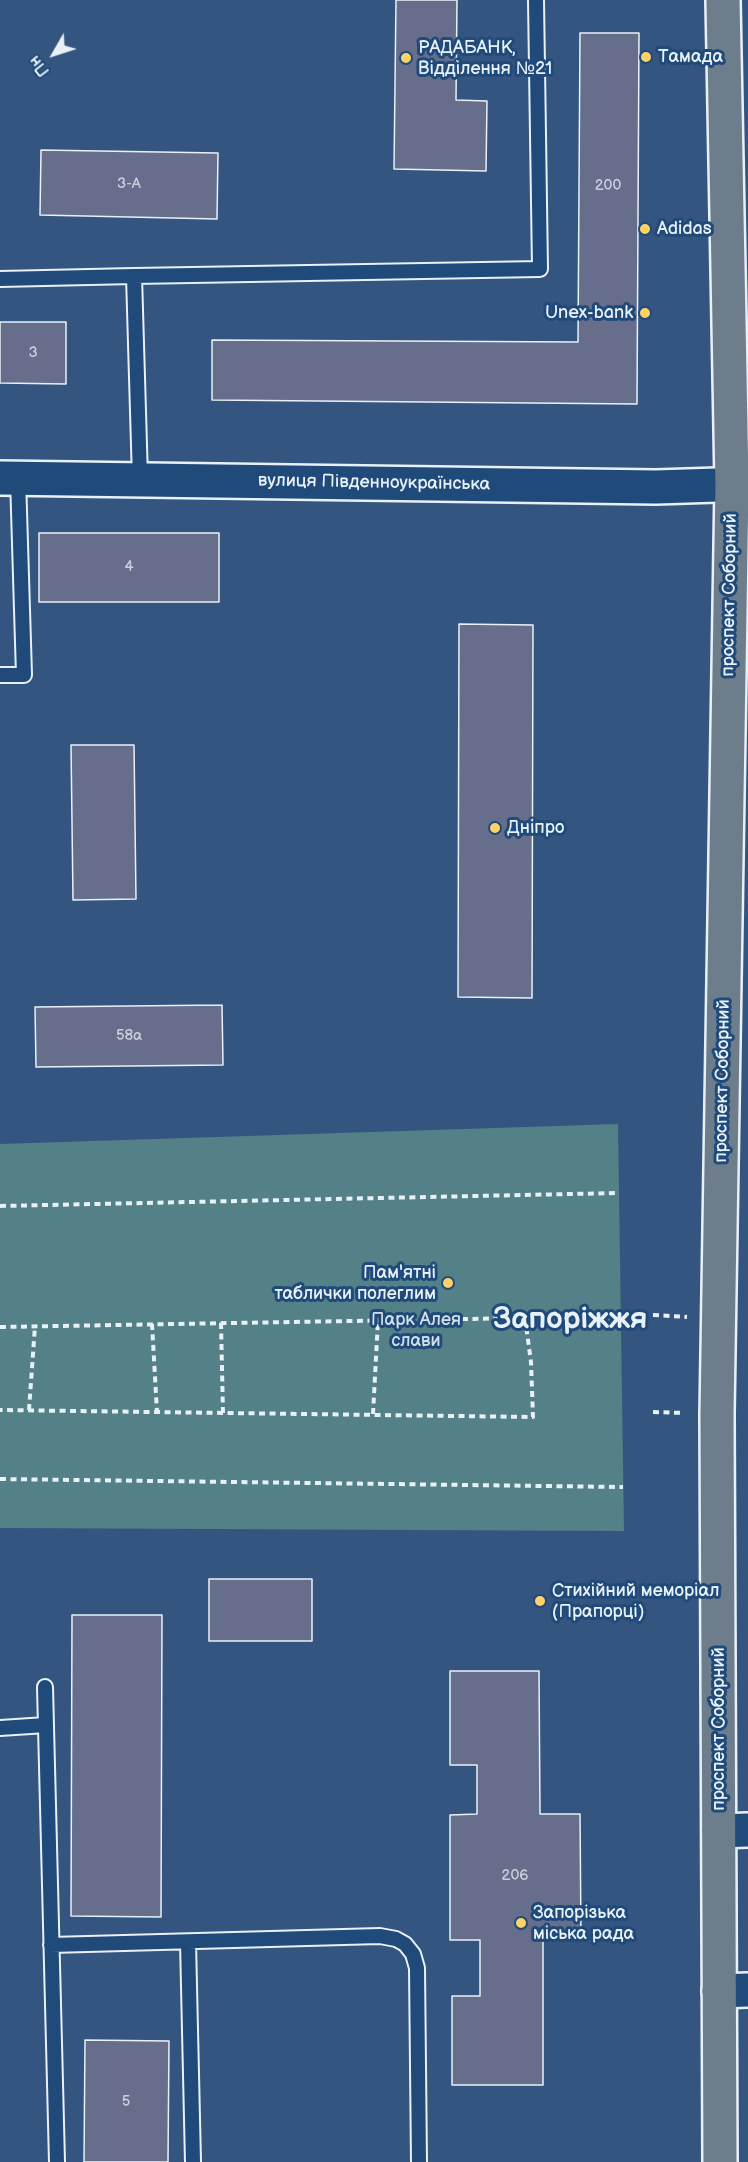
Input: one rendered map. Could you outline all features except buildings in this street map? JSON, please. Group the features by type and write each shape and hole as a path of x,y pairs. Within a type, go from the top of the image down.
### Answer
{"main road":[{"name":"проспект Соборний","path":"720,2162 734,1990 734,1831 717,1414 740,484 723,0"}],"street":[{"name":"вулиця Південноукраїнська","path":"9,478 656,487 740,484"}],"lane":[{"path":"0,279 540,269 536,0"},
{"path":"134,276 140,479"},
{"path":"0,675 24,675 9,478"},
{"path":"45,1687 57,2162"},
{"path":"0,1728 46,1725"},
{"path":"51,1945 380,1936 396,1939 405,1944 413,1954 417,1968 419,2162"},
{"path":"188,1942 193,2162"}],"path":[{"path":"0,1206 618,1193"},
{"path":"0,1327 525,1318 531,1362 533,1417 0,1410"},
{"path":"373,1414 378,1320"},
{"path":"221,1323 223,1413"},
{"path":"152,1324 157,1412"},
{"path":"29,1410 35,1326"},
{"path":"0,1479 623,1487"}],"green space":[{"name":"Парк Алея слави","path":"618,1124 624,1531 0,1528 0,1144"}],"place":[{"name":"Тамада","path":"646,57"},
{"name":"РАДАБАНК, Відділення №21","path":"406,58"},
{"name":"Adidas","path":"645,229"},
{"name":"Unex-bank","path":"645,313"},
{"name":"Дніпро","path":"495,828"},
{"name":"Пам'ятні таблички полеглим","path":"448,1283"},
{"name":"Стихійний меморіал (Прапорці)","path":"540,1601"},
{"name":"Запорізька міська рада","path":"521,1923"}],"district":[{"name":"Запоріжжя","path":"570,1320"}]}
